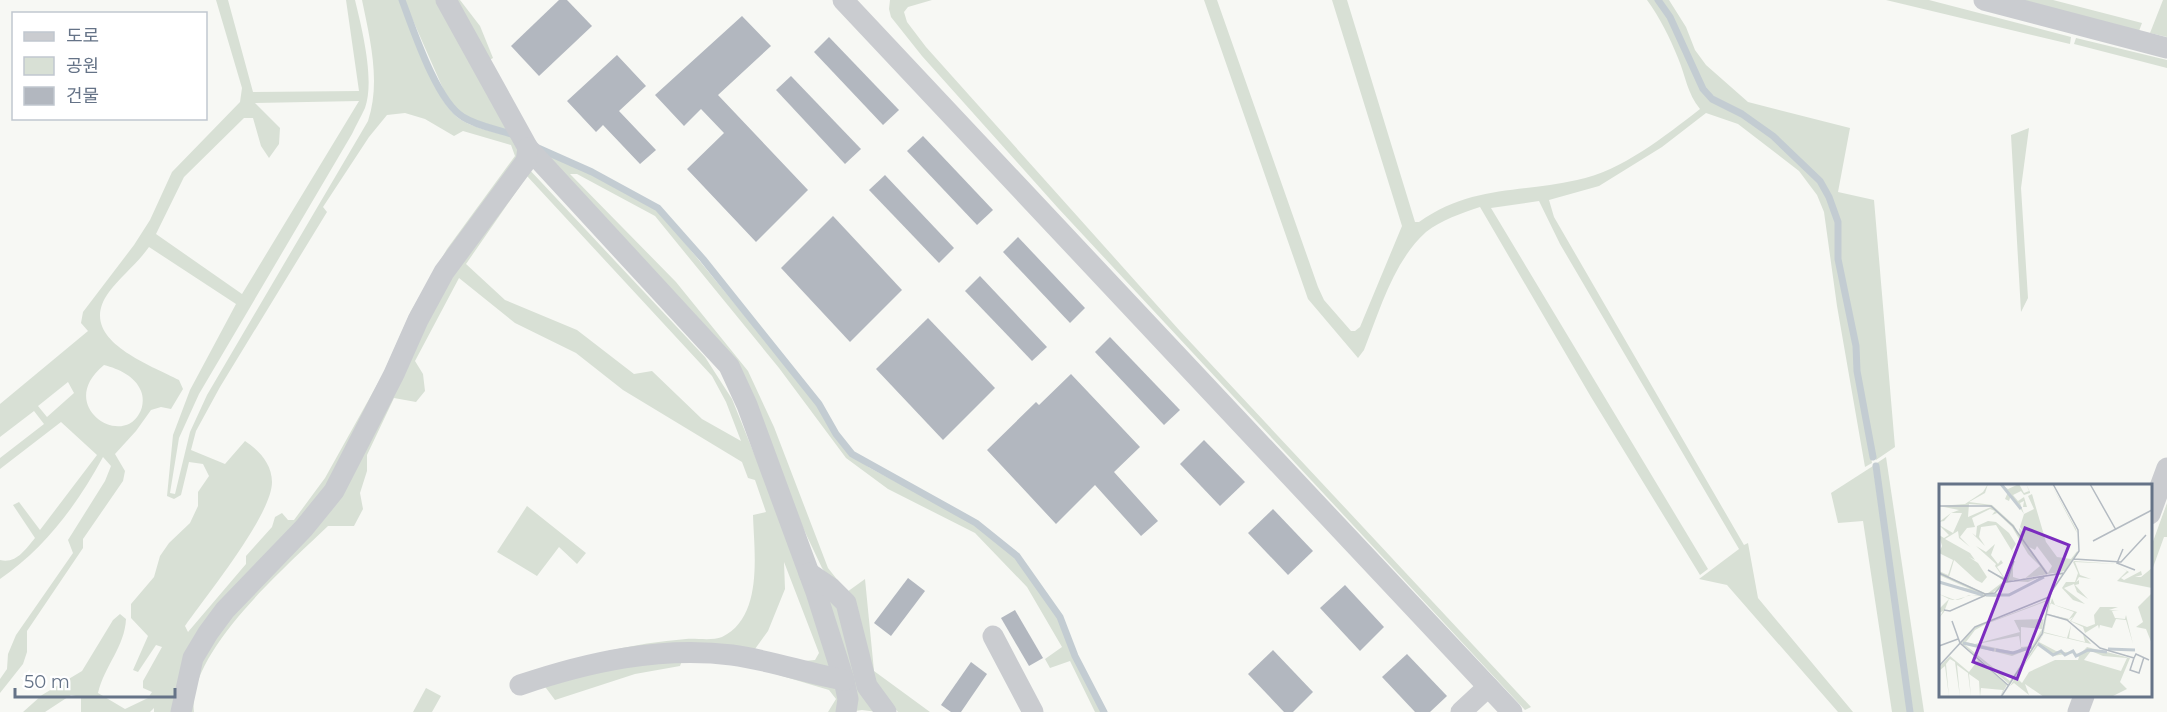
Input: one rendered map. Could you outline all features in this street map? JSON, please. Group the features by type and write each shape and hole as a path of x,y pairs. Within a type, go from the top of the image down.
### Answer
{"street":[{"path":"446,0 528,148 729,366 747,405 809,573 844,680 848,699 846,712"},
{"path":"843,0 1512,712"},
{"path":"1984,0 2167,48"},
{"path":"181,712 193,658 208,633 225,610 304,528 334,491 434,291 462,246 526,161 528,148"},
{"path":"2152,511 2167,468"},
{"path":"809,573 831,588 846,603 867,686 886,712"},
{"path":"993,636 1033,712"},
{"path":"520,686 570,668 654,653 697,651 735,656 844,680"},
{"path":"1461,712 1488,687"},
{"path":"2078,712 2084,697"}],"green space":[{"path":"216,0 228,0 253,92 359,91 346,0 355,0 368,69 368,97 365,108 352,134 199,394 179,438 170,493 175,494 190,432 207,395 368,121 374,91 374,76 371,45 362,0 399,0 431,79 448,108 468,124 509,136 507,130 462,114 448,100 404,0 436,0 521,153 329,489 233,595 176,712 154,712 154,708 150,712 81,712 81,697 71,695 45,712 23,712 42,695 82,671 113,620 120,614 126,619 125,629 98,693 125,709 148,698 152,692 143,688 143,681 162,647 156,645 138,672 133,670 148,636 131,618 131,604 154,577 160,556 169,543 190,523 198,506 198,492 209,476 203,464 189,462 181,495 174,499 167,496 173,435 190,390 236,304 149,247 109,292 101,308 101,323 108,336 133,357 179,380 183,389 171,409 161,407 151,410 115,454 125,471 123,481 83,539 83,548 27,631 27,652 23,664 0,693 0,679 7,669 8,654 16,635 73,553 68,540 105,481 111,466 103,457 59,524 31,554 0,579 0,560 15,558 35,538 13,505 19,502 40,530 97,455 61,422 0,469 0,458 44,424 34,411 0,437 0,404 88,331 81,323 83,312 150,220 172,172 240,102 242,88","holes":["359,101 242,294 156,234 184,177 244,118 253,118 261,146 269,158 279,144 280,128 255,103","405,113 425,119 454,136 463,131 511,145 515,156 447,249 411,311 383,374 325,478 294,520 288,520 282,513 275,517 272,527 246,556 246,564 188,632 185,626 250,534 269,496 272,482 270,469 264,458 245,441 225,464 191,450 196,431 220,387 327,212 323,207 369,137 387,115","104,365 126,374 135,381 142,394 143,400 139,414 130,423 119,426 107,424 96,417 89,407 86,394 91,380","68,382 74,393 47,417 38,406"]},
{"path":"450,0 460,0 480,26 493,58 486,62"},
{"path":"890,0 932,0 908,7 904,12 907,22 926,47 1180,331 1531,707 1525,710 1058,208 922,56 891,17"},
{"path":"1204,0 1217,0 1318,287 1324,300 1351,331 1355,331 1360,327 1402,226 1332,0 1347,0 1415,222 1419,222 1438,210 1477,196 1577,180 1610,169 1642,151 1700,109 1689,91 1681,65 1668,36 1647,0 1656,0 1669,18 1701,90 1723,108 1742,115 1772,138 1819,182 1827,198 1837,222 1836,260 1855,346 1855,371 1872,463 1865,467 1837,306 1824,212 1817,195 1799,171 1738,124 1706,113 1662,147 1599,186 1549,200 1554,217 1744,545 1748,543 1758,598 1853,712 1838,712 1727,585 1699,579 1739,549 1560,244 1539,201 1491,208 1708,569 1700,575 1591,397 1480,207 1438,224 1426,232 1415,244 1396,272 1364,350 1358,358 1308,299"},
{"path":"1660,0 1669,0 1686,27 1695,50 1706,65 1748,102 1850,128 1838,192 1874,200 1895,447 1876,460 1858,371 1858,346 1840,259 1840,222 1830,197 1821,180 1774,135 1743,112 1724,105 1704,88 1672,16"},
{"path":"1886,0 1929,0 2071,37 2070,44"},
{"path":"2023,0 2053,0 2142,23 2139,31"},
{"path":"2163,0 2167,0 2167,37 2150,33"},
{"path":"2076,38 2167,60 2167,68 2074,44"},
{"path":"2029,128 2021,188 2028,298 2021,312 2011,135"},
{"path":"532,147 591,174 657,209 817,404 851,455 870,468 975,524 1016,557 1058,617 1073,657 1102,712 1095,712 1070,661 1050,668 1045,659 1062,647 1027,587 975,533 888,489 846,458 779,368 655,216 577,174 570,174 676,282 748,371 774,427 828,568 847,592 865,579 874,671 930,712 898,712 877,690 831,580 822,568 780,479 750,393"},
{"path":"527,167 705,357 732,399 793,550 835,675 608,651 666,641 718,638 735,628 745,615 754,582 753,515 766,512 755,480 748,478 742,462 623,390 576,353 515,323 459,278 415,361 423,374 425,391 416,402 394,398 367,455 367,471 360,493 363,509 354,526 328,526 243,611 222,637 206,663 196,688 194,712 185,712 203,649 307,532 420,325","holes":["527,176 712,376 726,402 741,441 702,419 652,371 634,374 577,330 505,300 466,264","784,562 819,653 815,660 804,661 755,649 768,631 785,589"]},
{"path":"1886,457 1924,712 1913,712 1877,463"},
{"path":"1873,466 1908,712 1892,712 1863,521 1838,523 1831,493"},
{"path":"2167,503 2167,537 2164,537 2152,570 2152,544"},
{"path":"527,506 586,553 577,564 559,547 537,576 497,552"},
{"path":"822,587 838,604 877,712 862,710 849,712"},
{"path":"697,652 843,685 837,712 828,712 836,699 829,690 749,666 683,658 680,666 635,674 555,700 540,680"},
{"path":"426,688 441,696 432,712 413,712"}],"building":[{"path":"559,0 567,0 592,26 539,76 511,46"},
{"path":"742,16 771,46 718,95 808,190 756,242 687,169 724,133 701,109 684,126 655,95"},
{"path":"829,37 899,110 883,125 814,52"},
{"path":"617,55 646,86 619,111 656,150 640,164 603,125 596,132 567,101"},
{"path":"791,76 861,149 845,164 776,90"},
{"path":"923,136 993,210 977,225 907,151"},
{"path":"885,175 954,248 939,263 869,190"},
{"path":"833,216 902,290 850,342 781,268"},
{"path":"1018,237 1085,308 1070,323 1003,252"},
{"path":"980,276 1047,347 1032,361 965,291"},
{"path":"928,318 995,388 943,440 876,369"},
{"path":"1110,337 1180,410 1164,425 1095,352"},
{"path":"1071,374 1140,447 1114,472 1158,521 1141,536 1095,485 1056,524 987,450 1036,402 1039,405"},
{"path":"1204,440 1245,482 1220,506 1180,464"},
{"path":"1273,509 1313,551 1288,575 1248,533"},
{"path":"908,578 925,591 891,636 874,623"},
{"path":"1345,585 1384,627 1360,651 1320,608"},
{"path":"1015,610 1043,658 1029,666 1001,618"},
{"path":"1273,650 1313,692 1293,712 1284,712 1248,674"},
{"path":"1407,654 1447,696 1430,712 1415,712 1382,677"},
{"path":"971,662 987,674 961,712 951,712 941,705"}],"waterway":[{"path":"402,0 427,64 453,109 474,123 511,134"},
{"path":"1658,0 1670,17 1703,89 1712,99 1742,114 1773,136 1820,181 1829,197 1838,222 1838,259 1856,346 1857,371 1873,457"},
{"path":"538,148 592,172 658,208 703,259 819,404 836,434 852,454 976,523 1017,556 1060,617 1075,656 1104,712"},
{"path":"1876,466 1910,712"}]}
